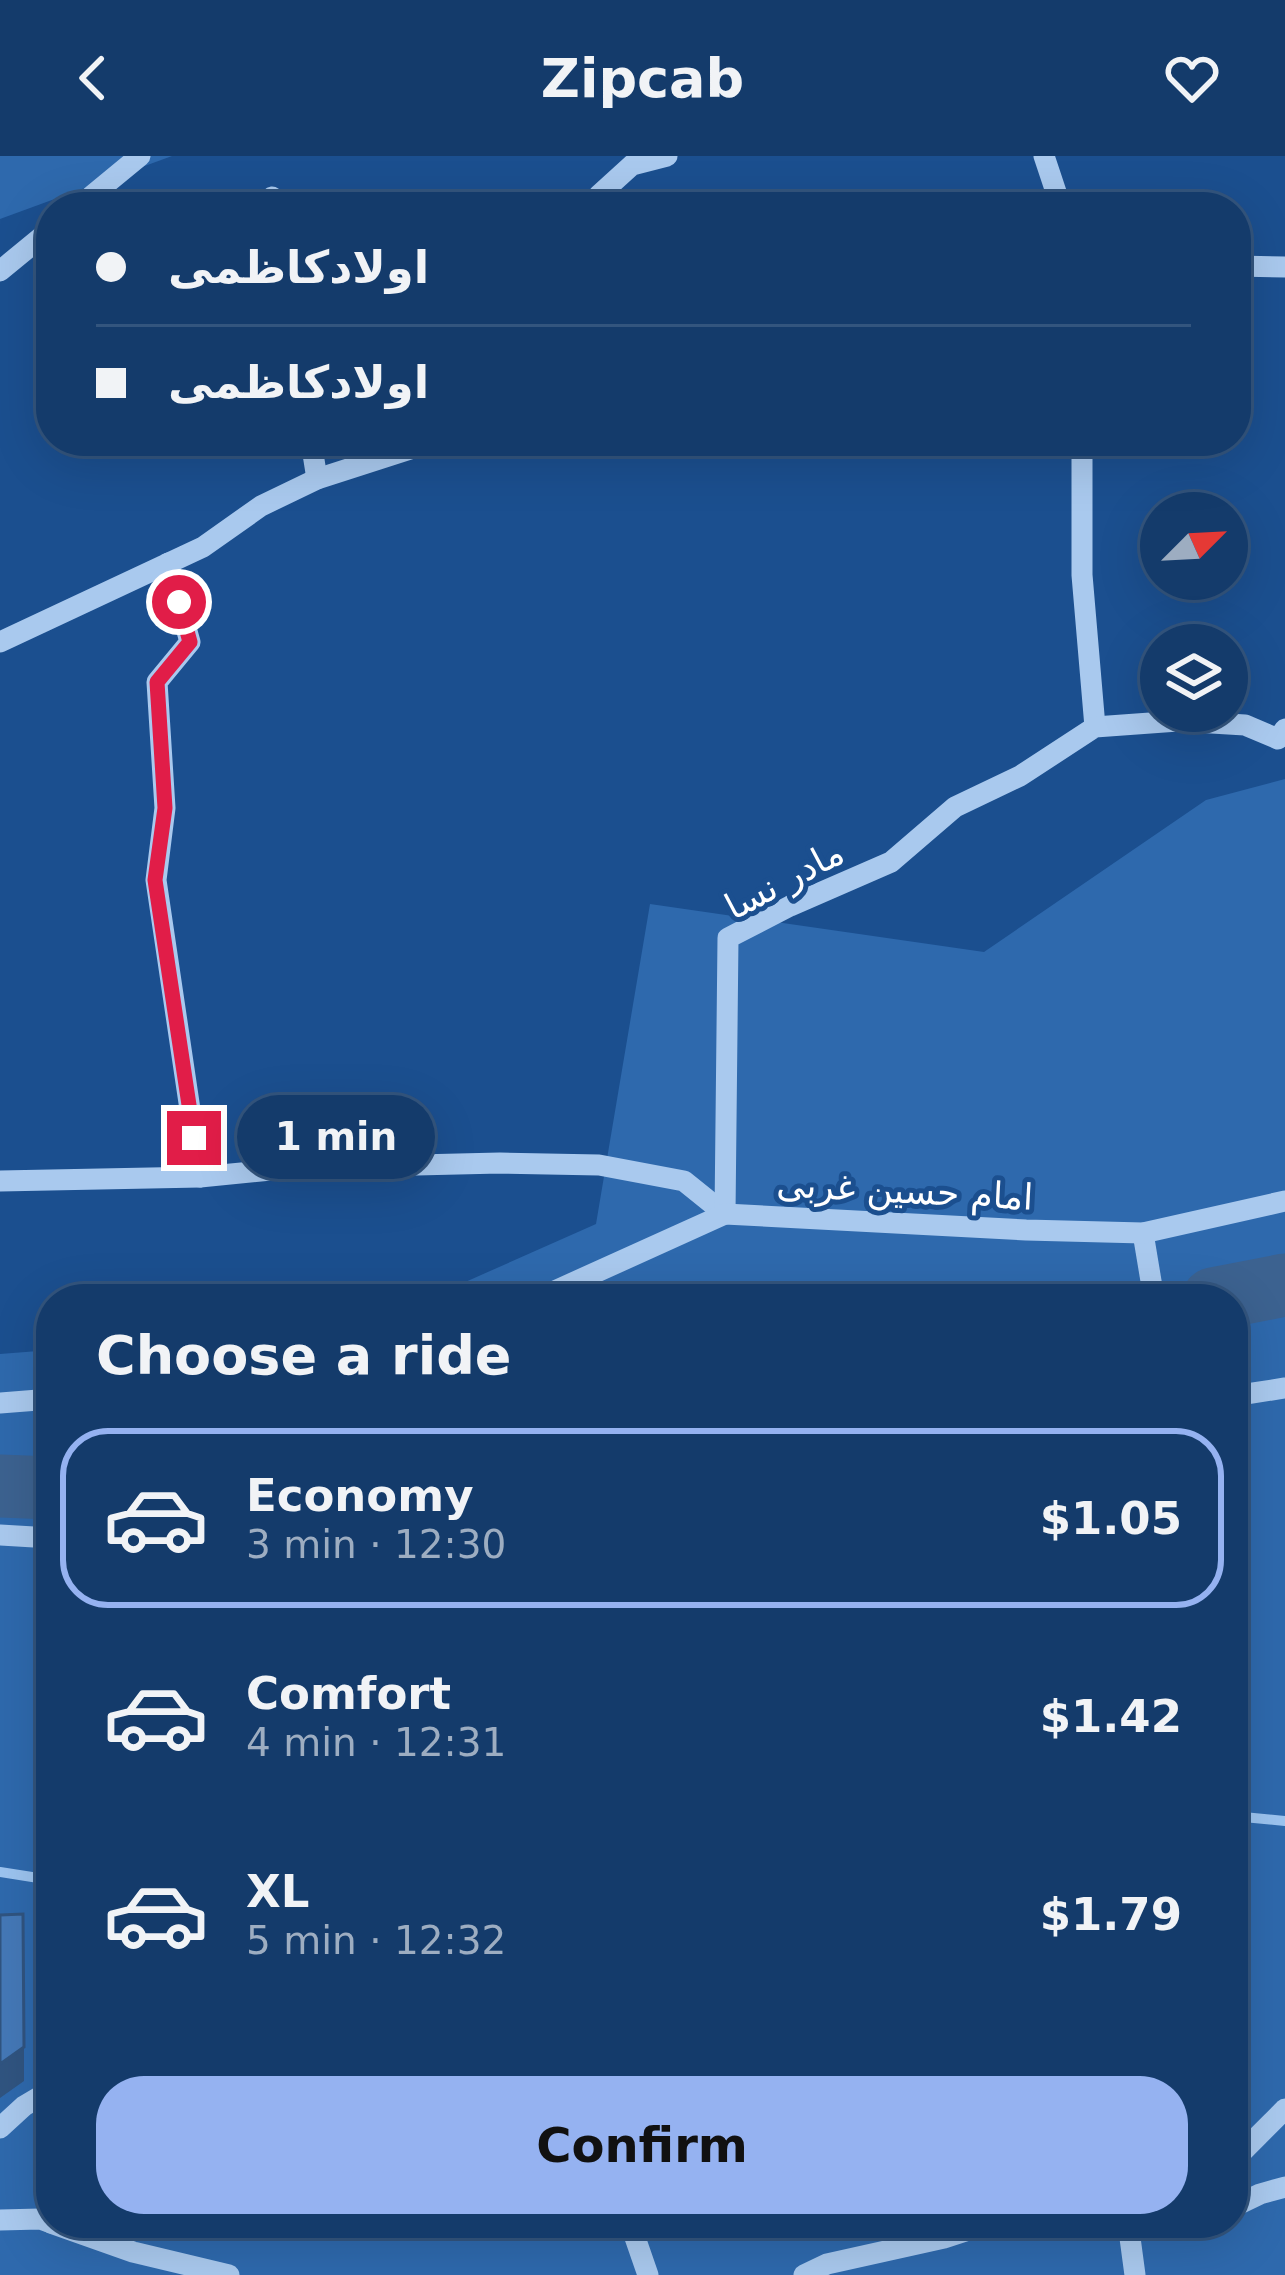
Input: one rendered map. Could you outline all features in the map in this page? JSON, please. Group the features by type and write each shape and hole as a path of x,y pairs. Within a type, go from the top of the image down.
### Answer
{"street":[{"path":"96,192 140,156"},
{"path":"602,192 632,165 668,156"},
{"path":"1044,156 1056,192"},
{"path":"0,271 36,241"},
{"path":"1251,266 1285,267"},
{"path":"313,456 317,479"},
{"path":"0,642 203,548 262,506 317,479 388,456"},
{"path":"1082,456 1082,575 1095,727"},
{"path":"168,563 190,642 157,682 165,808 155,880 200,1177"},
{"name":"مادر نسا","path":"724,1214 728,938 891,862 956,807 1020,776 1095,727 1178,721 1245,725 1278,739 1285,729"},
{"path":"0,1181 500,1162 598,1165 684,1181 724,1214"},
{"name":"امام حسین غربی","path":"570,1284 724,1214 1143,1233 1285,1201"},
{"path":"1143,1233 1152,1284"},
{"path":"1248,1394 1285,1388"},
{"path":"0,1403 36,1400"},
{"path":"0,1534 36,1537"},
{"path":"0,2128 36,2099"},
{"path":"1248,2146 1285,2108"},
{"path":"1248,2200 1285,2187"},
{"path":"0,2220 36,2219"},
{"path":"93,2238 229,2275"},
{"path":"635,2238 647,2275"},
{"path":"804,2275 827,2264 944,2238"},
{"path":"1130,2238 1135,2275"}],"shaded area":[{"path":"0,156 172,156 74,192 36,192 36,206 0,219"},
{"path":"1285,779 1285,2275 0,2275 0,1354 36,1351 36,2238 1248,2238 1248,1284 461,1284 596,1224 650,904 984,952 1206,800"}],"building":[{"path":"23,1914 24,2047 0,2064 0,1915"}],"waterway":[{"path":"1248,1292 1285,1285"},
{"path":"0,1486 36,1487"},
{"path":"1248,1817 1285,1821"},
{"path":"0,1872 36,1878"}],"route":[{"path":"179,602 190,642 157,682 165,808 155,880 194,1138"}]}
